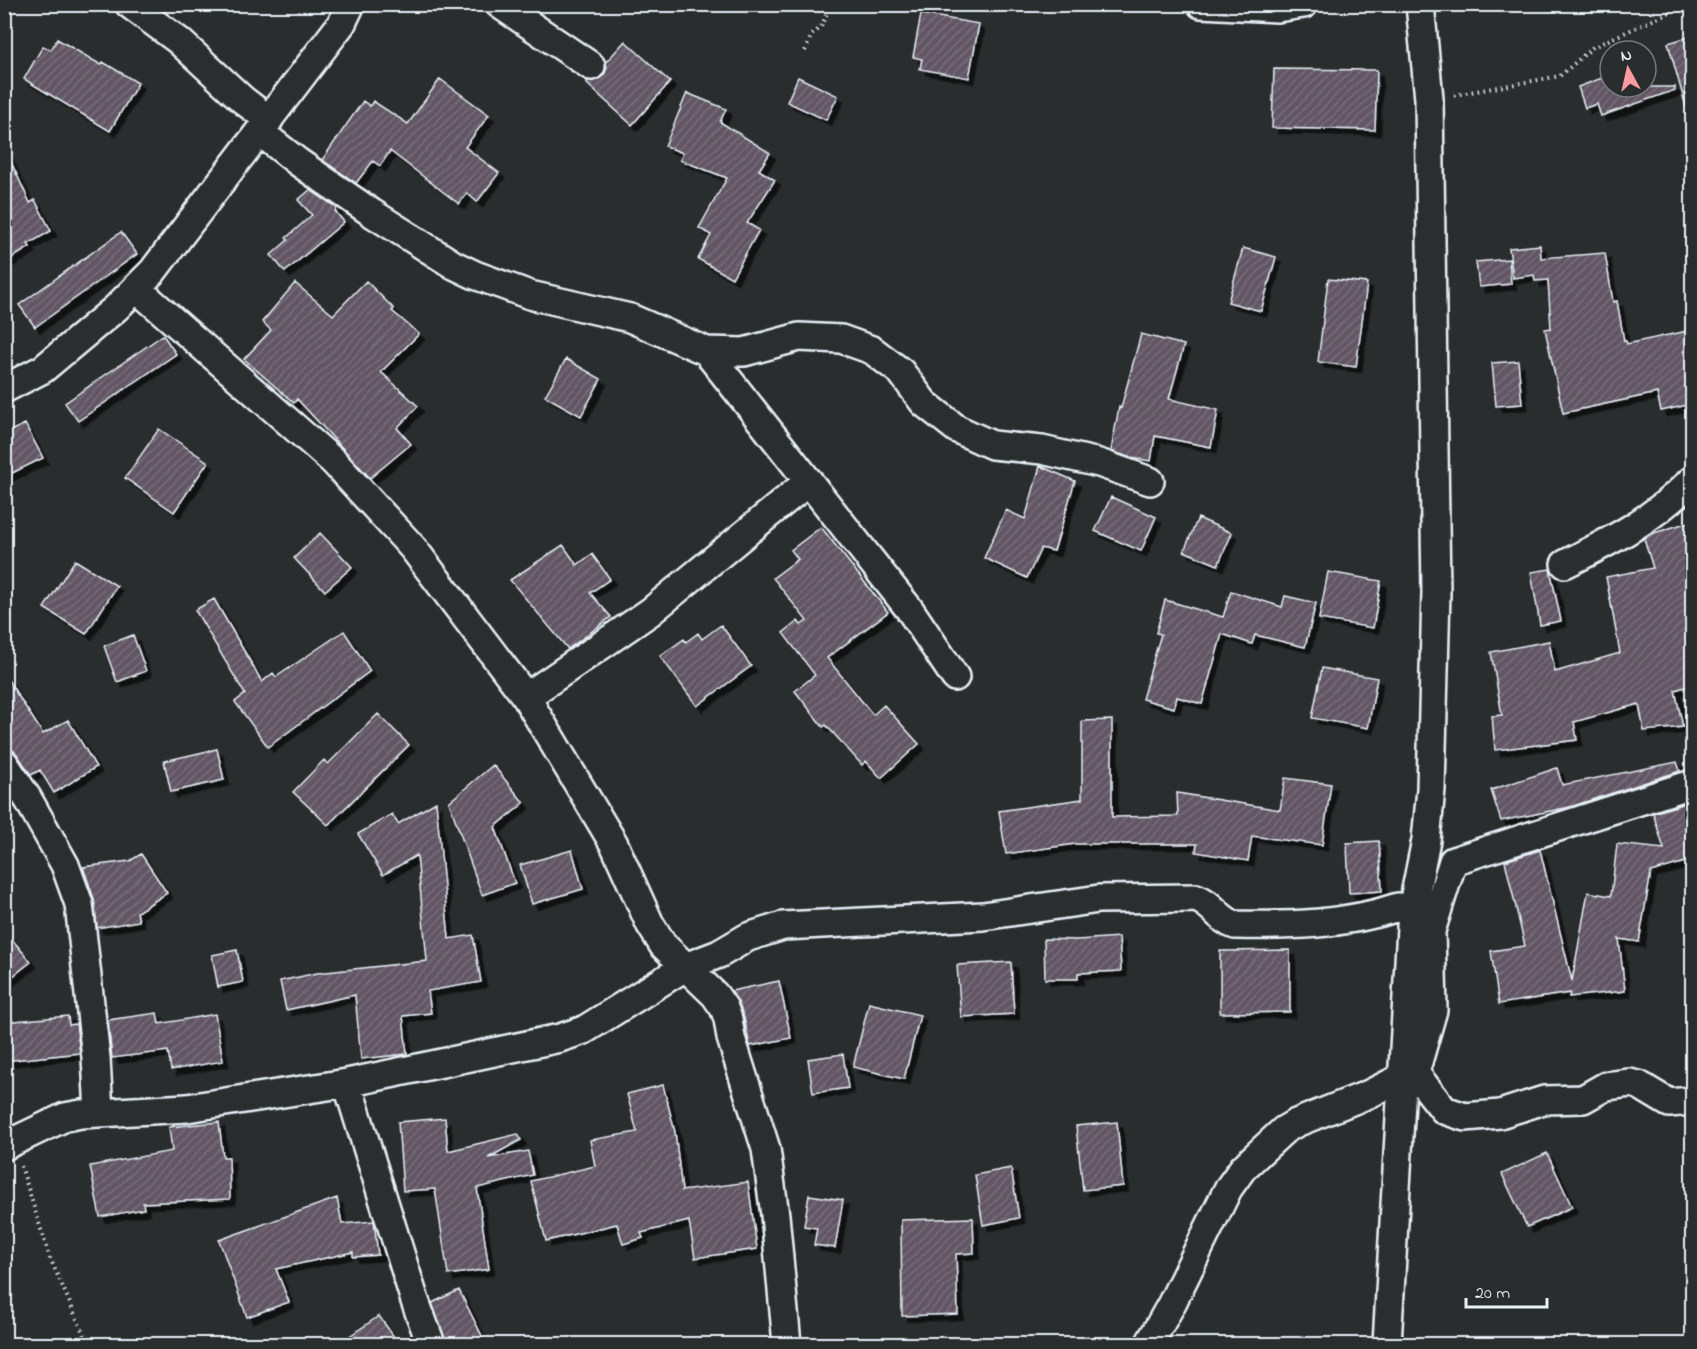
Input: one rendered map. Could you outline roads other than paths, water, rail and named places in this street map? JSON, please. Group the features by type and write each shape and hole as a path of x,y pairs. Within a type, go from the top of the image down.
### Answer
{"street":[{"path":"129,4 179,41 243,100 298,162 454,265 475,275 530,295 630,318 706,351 744,352 799,337 841,339 872,350 901,372 924,403 957,429 992,445 1042,450 1100,463 1150,481"},
{"path":"4,389 43,369 116,308 153,271 342,23 351,4"},
{"path":"499,4 591,66"},
{"path":"1201,4 1277,8 1304,4"},
{"path":"1406,1344 1412,910 1426,840 1431,789 1436,580 1429,99 1420,4"},
{"path":"136,288 333,461 413,548 526,697 614,844 650,924 663,945 715,995 724,1008 731,1038 766,1149 775,1215 787,1344"},
{"path":"706,351 910,610 955,677"},
{"path":"1565,564 1636,527 1675,497 1692,480"},
{"path":"526,697 650,612 809,481"},
{"path":"4,763 28,799 65,865 76,894 96,1058 99,1113"},
{"path":"1388,1344 1408,1075 1433,1010 1431,931 1453,861 1692,784"},
{"path":"9,1144 65,1117 187,1108 347,1083 560,1038 584,1030 685,968 719,954 748,937 783,926 983,916 1099,899 1196,898 1202,900 1228,923 1271,926 1295,926 1372,916 1398,908"},
{"path":"1408,1075 1444,1110 1466,1117 1516,1110 1544,1100 1583,1099 1606,1086 1630,1083 1639,1085 1669,1103 1692,1101"},
{"path":"1149,1344 1171,1305 1228,1189 1243,1168 1284,1130 1296,1123 1369,1094 1408,1075"},
{"path":"347,1083 415,1301 431,1344"}]}
